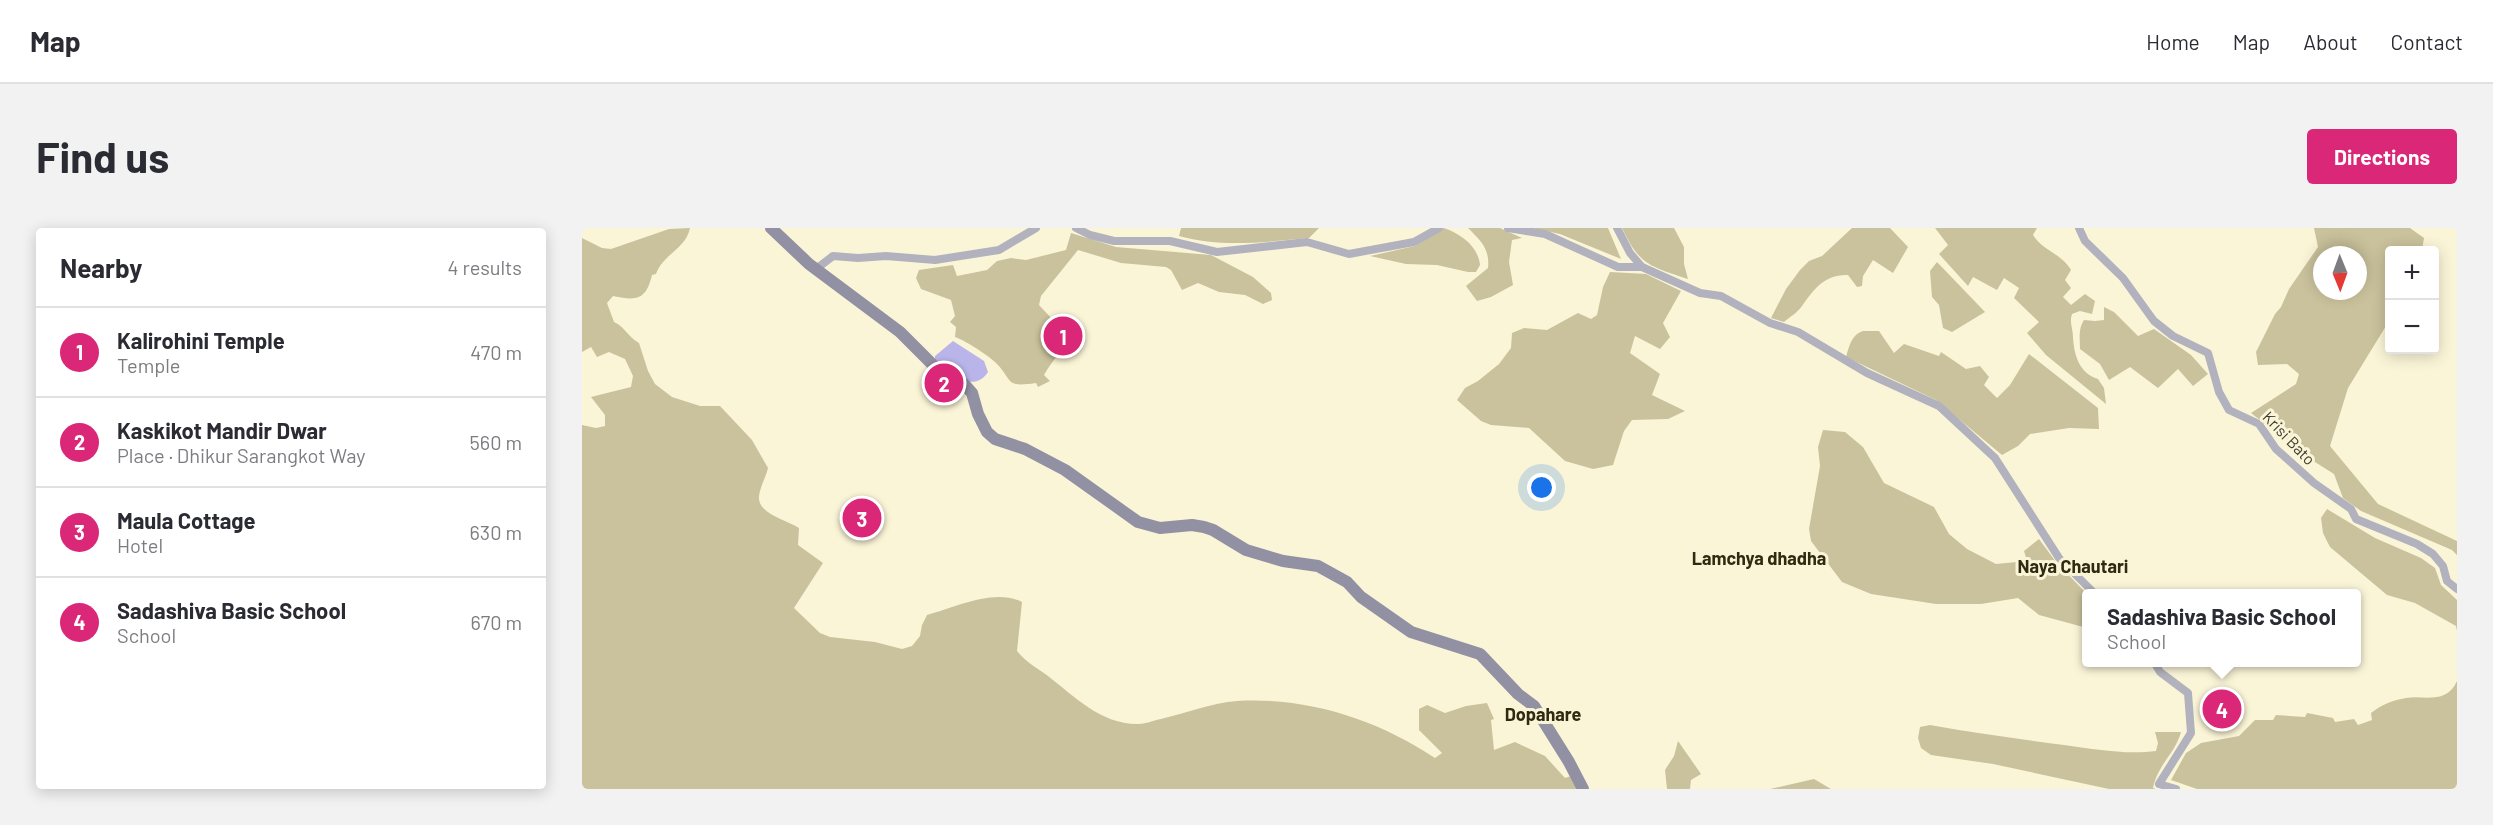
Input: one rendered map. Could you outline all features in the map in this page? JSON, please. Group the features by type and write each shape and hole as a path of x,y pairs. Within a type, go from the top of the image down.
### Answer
{"street":[{"path":"771,228 816,268 900,332 935,367 964,384 972,393 978,414 987,432 995,439 1025,449 1065,470 1138,522 1160,528 1192,525 1204,527 1246,550 1283,561 1318,566 1347,582 1361,597 1411,632 1480,654 1511,687 1534,706 1583,789"},
{"path":"816,268 833,256 858,258 886,256 935,260 999,250 1036,228"},
{"path":"1076,228 1090,235 1114,241 1170,241 1217,252 1307,242 1349,254 1414,242 1440,228"},
{"path":"1508,228 1545,234 1618,267 1642,267 1700,293 1720,296 1770,323 1798,332 1859,369 1939,406 1995,458 2059,558 2090,589"},
{"path":"1617,228 1630,253 1642,267"},
{"name":"Krisi Bato","path":"2079,228 2085,241 2123,278 2154,321 2173,336 2208,353 2219,392 2229,410 2259,424 2276,449 2314,483 2351,509 2356,519 2417,544 2433,554 2443,566 2446,581 2457,589"},
{"path":"2157,667 2188,693 2191,733 2159,784 2176,789"}],"shaded area":[{"path":"690,228 684,241 664,261 656,274 652,275 647,290 643,294 634,298 613,296 607,303 614,322 639,343 655,384 672,397 700,406 720,406 752,440 768,468 759,496 760,502 774,516 799,528 798,545 823,563 794,608 820,633 830,637 875,642 902,649 912,646 920,636 927,615 975,600 1011,598 1022,602 1017,651 1079,701 1113,720 1142,724 1237,701 1290,703 1340,713 1365,722 1389,732 1435,758 1442,753 1419,730 1419,709 1427,705 1445,713 1466,706 1487,703 1494,719 1491,720 1494,750 1515,742 1545,756 1565,778 1574,775 1579,789 582,789 582,425 596,428 605,426 605,415 591,397 631,387 633,376 625,359 609,352 597,357 591,347 582,352 582,238 602,248 611,249 669,229"},
{"path":"1181,228 1319,228 1309,238 1227,243 1179,236"},
{"path":"1444,228 1462,237 1476,252 1480,265 1476,272 1437,265 1406,264 1370,256 1415,246"},
{"path":"1468,228 1500,228 1522,238 1512,240 1509,262 1513,285 1491,297 1477,301 1466,286 1488,268 1488,256 1481,241"},
{"path":"1532,228 1608,228 1621,259 1560,234"},
{"path":"1622,228 1674,228 1684,247 1684,264 1688,279 1648,263 1628,241"},
{"path":"1852,228 1890,228 1908,247 1893,273 1873,260 1863,276 1862,286 1857,287 1848,275 1833,277 1816,288 1798,310 1784,322 1771,318 1786,289 1800,270 1809,261 1822,256"},
{"path":"1935,228 2037,228 2033,235 2037,240 2067,264 2071,270 2065,280 2071,288 2063,297 2071,305 2085,294 2095,301 2092,314 2080,311 2072,314 2071,323 2079,362 2082,368 2098,379 2104,388 2106,404 2046,355 2027,333 2039,322 2014,298 2019,288 2004,278 1997,290 1973,277 1968,286 1939,254 1948,245"},
{"path":"2314,228 2410,228 2424,238 2423,246 2385,246 2385,328 2348,388 2330,446 2378,504 2457,541 2457,555 2452,550 2361,511 2343,498 2334,474 2307,457 2251,413 2296,384 2299,374 2287,364 2258,365 2256,352 2289,289 2313,254 2313,300 2367,300 2367,246 2318,246"},
{"path":"1071,233 1116,247 1211,255 1253,277 1271,293 1272,300 1263,304 1245,295 1219,292 1198,283 1182,290 1171,270 1166,267 1121,263 1078,250 1041,296 1039,305 1067,335 1061,351 1044,375 1050,381 1038,387 1036,383 1018,384 1010,381 991,359 955,337 956,327 950,322 955,316 951,300 921,289 916,278 919,270 953,265 957,276 987,270 997,261 1011,258 1026,260 1066,250"},
{"path":"1937,262 1985,312 1952,332 1943,328 1939,305 1932,297 1930,271"},
{"path":"1610,272 1646,274 1681,291 1663,323 1670,337 1660,349 1635,336 1630,353 1660,374 1652,395 1685,411 1668,419 1632,420 1624,431 1613,465 1593,469 1565,461 1529,428 1491,425 1481,421 1457,400 1465,388 1499,364 1511,348 1512,333 1524,328 1547,330 1578,313 1591,319 1597,315 1603,287"},
{"path":"2104,307 2114,312 2138,336 2154,329 2191,355 2208,374 2193,386 2178,369 2158,388 2130,367 2109,380 2100,364 2080,349 2082,323 2084,320 2104,320"},
{"path":"1863,331 1879,331 1894,353 1904,344 1939,356 1941,352 1966,369 1980,366 1989,377 1984,385 1997,398 2010,385 2029,354 2098,408 2099,429 2069,428 2030,434 2018,446 2002,455 1936,400 1846,357 1854,338"},
{"path":"953,341 984,361 988,372 982,379 975,382 961,379 935,359 935,356"},
{"path":"1823,430 1845,432 1863,447 1884,483 1934,507 1949,534 1967,549 1996,564 2027,561 2024,551 2039,539 2056,562 2082,589 2082,627 2039,615 2018,598 1981,604 1936,604 1871,594 1842,582 1811,541 1809,529 1820,466 1818,447"},
{"path":"2327,509 2375,538 2421,558 2435,568 2441,585 2457,600 2457,631 2456,626 2415,603 2387,595 2330,547 2323,533 2321,518"},
{"path":"2457,681 2457,789 2197,789 2171,780 2186,753 2201,743 2239,736 2255,720 2273,720 2276,715 2305,717 2307,713 2333,718 2335,722 2354,719 2358,725 2372,720 2371,713 2387,703 2406,698 2441,696 2447,693"},
{"path":"1930,725 2087,748 2133,752 2156,751 2158,743 2155,732 2181,732 2175,747 2155,780 2153,788 2156,789 2109,789 1993,764 1931,755 1921,748 1918,738 1920,727"},
{"path":"1678,741 1701,774 1691,780 1690,789 1667,789 1665,770 1674,756"},
{"path":"1814,779 1831,789 1770,789"}],"place":[{"name":"Kalirohini Temple","path":"1063,336"},
{"name":"Kaskikot Mandir Dwar","path":"944,383"},
{"name":"Maula Cottage","path":"862,518"},
{"name":"Sadashiva Basic School","path":"2222,709"}],"district":[{"name":"Lamchya dhadha","path":"1759,559"},
{"name":"Naya Chautari","path":"2073,567"},
{"name":"Dopahare","path":"1543,715"}]}
